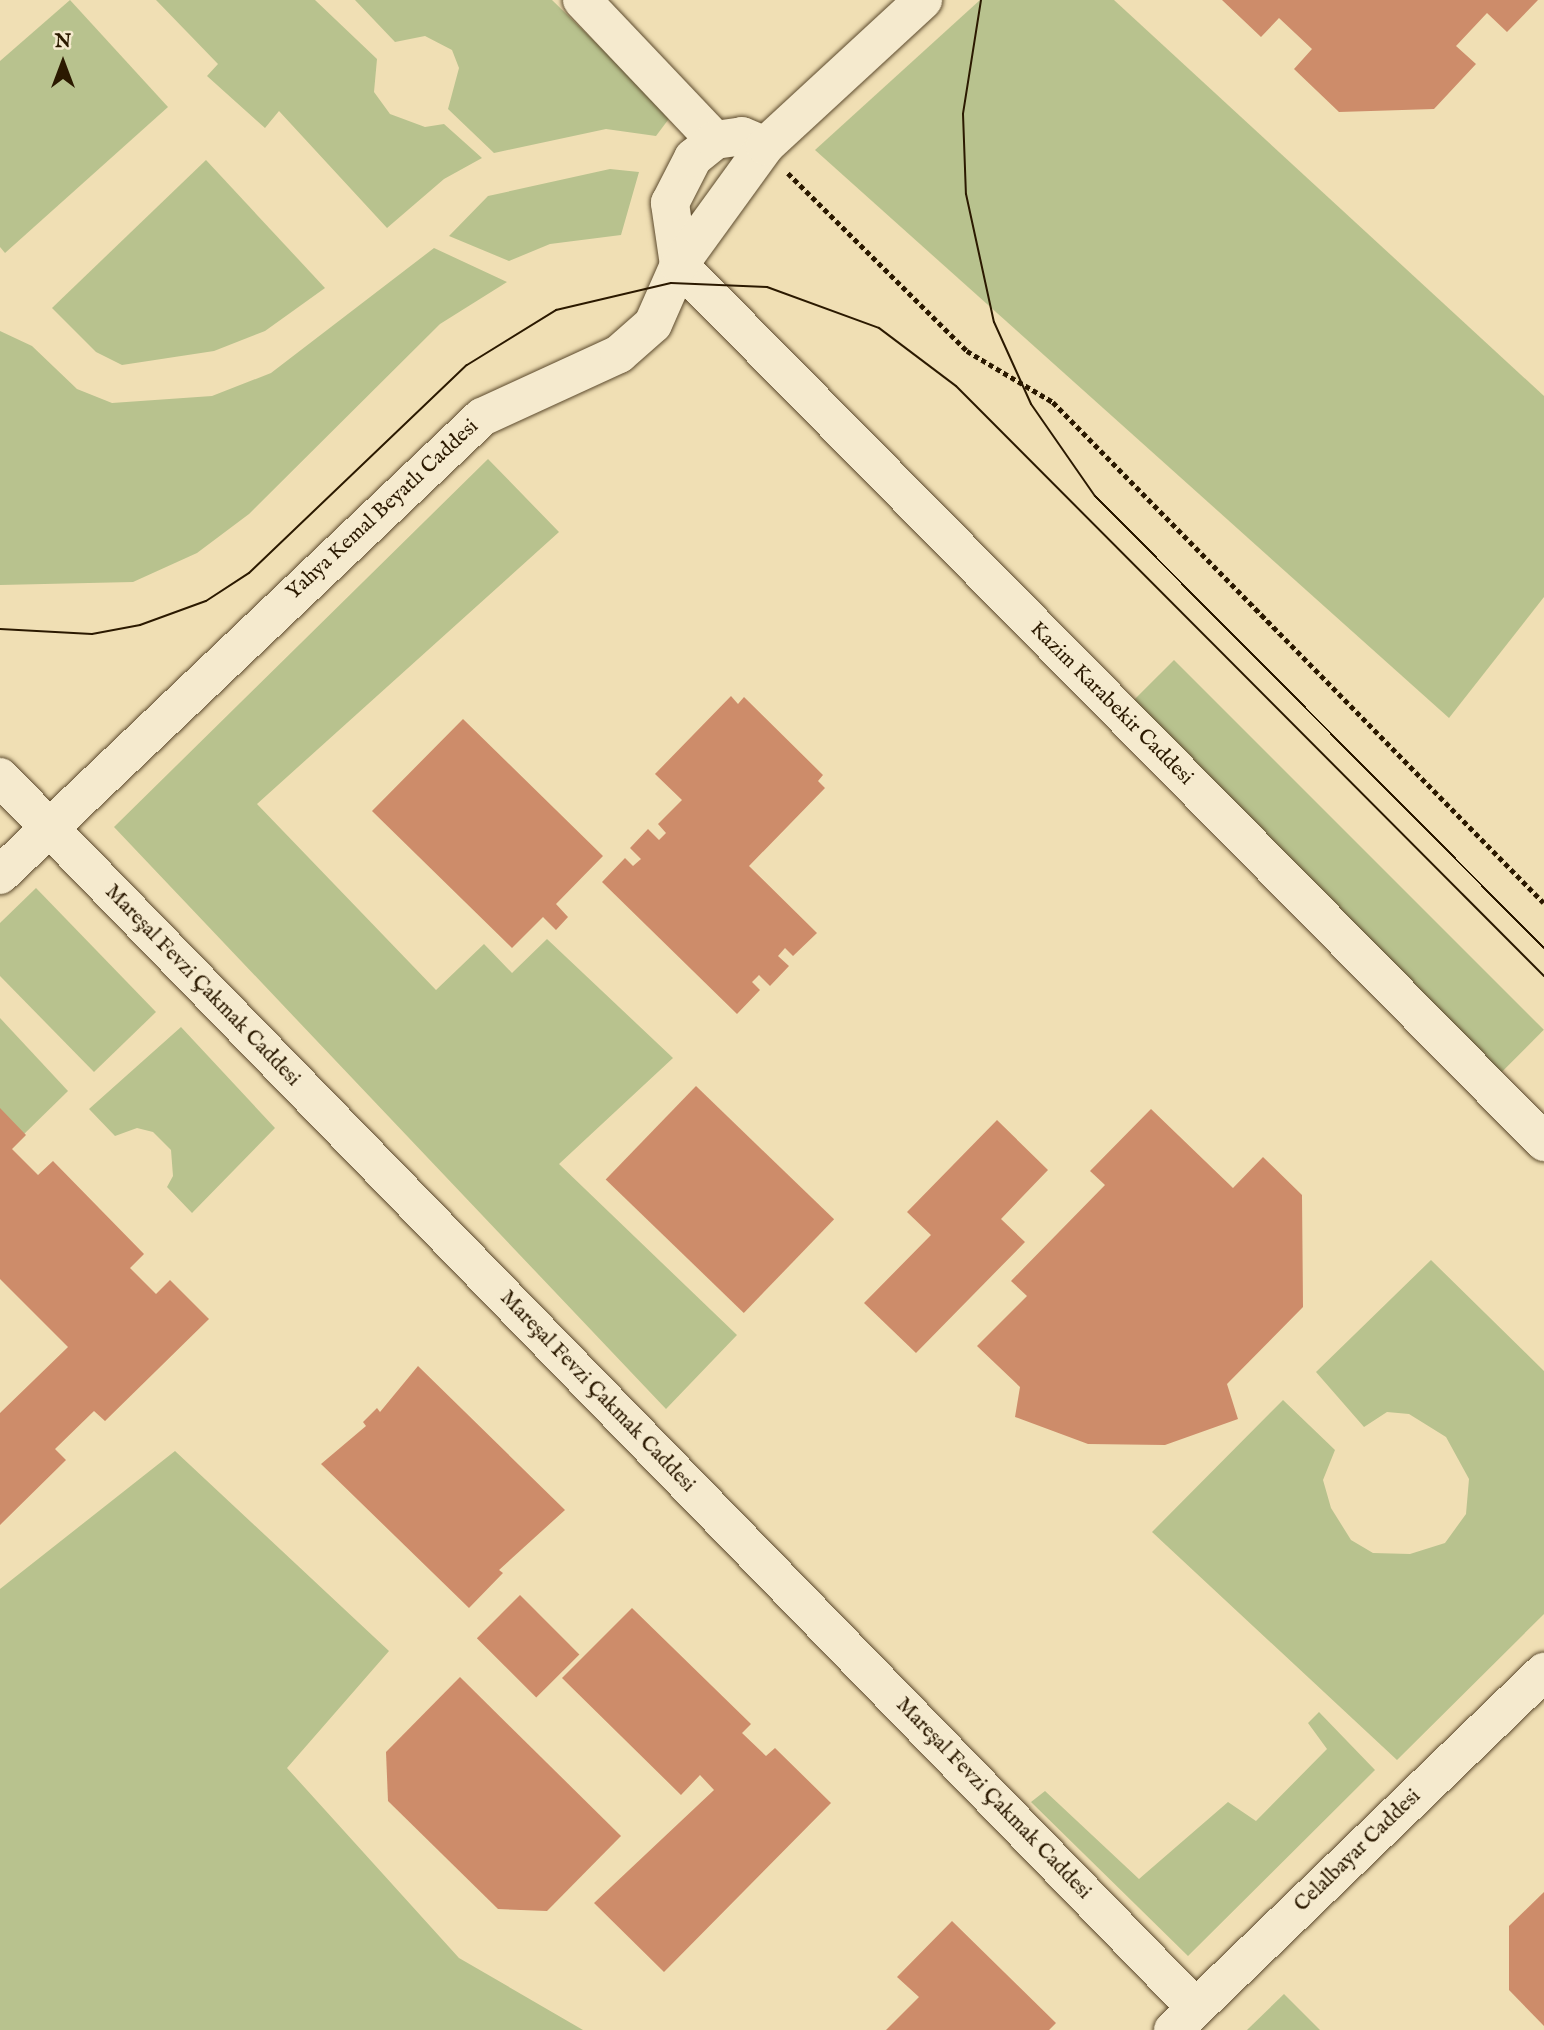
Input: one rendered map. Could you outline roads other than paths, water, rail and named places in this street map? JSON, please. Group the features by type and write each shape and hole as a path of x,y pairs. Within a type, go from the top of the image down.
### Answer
{"street":[{"path":"582,0 715,141"},
{"name":"Yahya Kemal Beyatlı Caddesi","path":"0,875 482,417 619,354 653,324 679,265 765,146 923,0"},
{"path":"679,265 670,203 693,158 715,141 742,136 765,146"},
{"name":"Kazim Karabekir Caddesi","path":"679,265 1544,1142"},
{"name":"Mareşal Fevzi Çakmak Caddesi","path":"0,777 1184,2018"},
{"name":"Celalbayar Caddesi","path":"1184,2018 1544,1672"}],"tram line":[{"path":"981,0 963,114 966,194 994,322 1031,404 1095,496 1544,948"},
{"path":"0,629 92,634 140,625 206,601 249,573 467,365 556,310 671,283 767,287 879,328 956,386 1544,976"}]}
